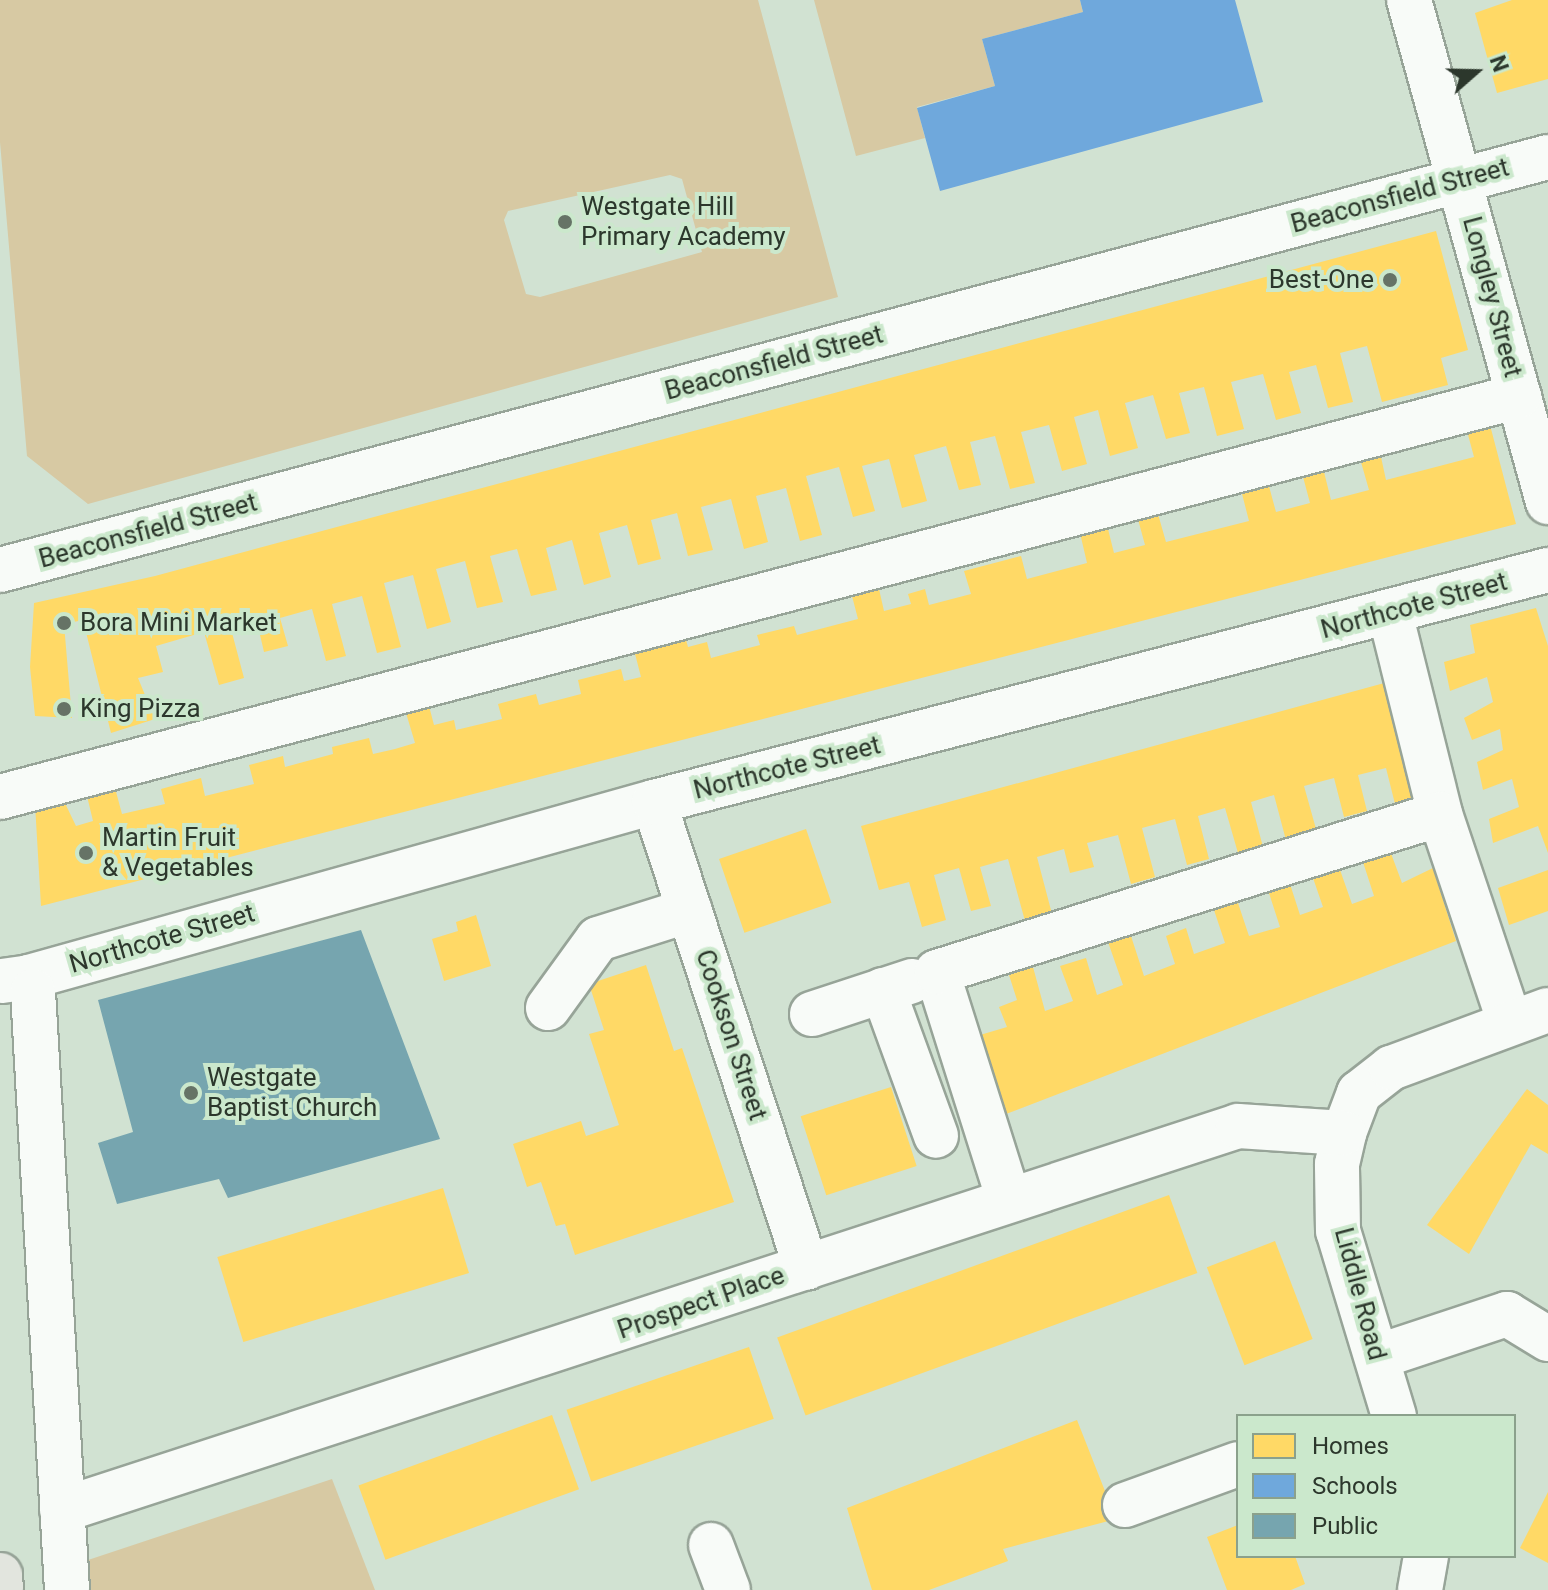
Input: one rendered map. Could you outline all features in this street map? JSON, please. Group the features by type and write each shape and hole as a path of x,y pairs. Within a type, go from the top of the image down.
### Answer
{"main road":[{"path":"0,1575 1,1590"}],"street":[{"name":"Longley Street","path":"1409,0 1548,502"},
{"name":"Beaconsfield Street","path":"0,570 1548,157"},
{"path":"0,797 1519,396"},
{"name":"Northcote Street","path":"14,979 654,802 1548,570"},
{"path":"1390,613 1440,814 1529,1017"},
{"name":"Cookson Street","path":"654,802 806,1268"},
{"path":"812,1014 1440,814"},
{"path":"548,1008 598,939 690,910"},
{"path":"937,972 1008,1197"},
{"path":"14,979 67,1590"},
{"path":"883,990 936,1136"},
{"name":"Liddle Road","path":"1384,1413 1377,1357 1338,1231 1337,1164 1344,1133 1359,1093 1391,1068 1529,1017"},
{"name":"Prospect Place","path":"62,1510 806,1268 1008,1197 1238,1126 1344,1133"},
{"path":"1377,1357 1507,1314 1548,1339"},
{"path":"1125,1505 1236,1465"},
{"path":"711,1545 728,1590"},
{"path":"1420,1590 1426,1558"}],"shaded area":[{"name":"Westgate Hill Primary Academy","path":"0,0 758,0 838,297 88,504 27,456 0,142","holes":["670,175 682,179 702,252 540,297 526,294 504,220 508,211"]},
{"path":"814,0 1080,0 1083,12 982,39 995,86 917,107 925,138 856,156"},
{"path":"332,1479 375,1590 88,1590 85,1561"}],"building: Homes":[{"path":"1512,0 1548,0 1548,79 1497,93 1475,13"},
{"path":"1436,231 1468,350 1441,358 1448,385 1382,402 1367,346 1340,353 1353,402 1328,408 1316,365 1289,372 1301,413 1276,420 1263,374 1231,382 1244,429 1217,436 1204,387 1179,393 1190,433 1166,439 1153,395 1125,403 1138,448 1110,456 1098,410 1074,417 1087,464 1062,471 1049,425 1021,432 1035,483 1010,489 995,436 970,442 981,485 959,490 946,446 914,455 927,501 902,508 889,459 862,466 875,511 853,517 839,467 806,476 822,535 800,541 786,488 756,496 768,542 744,549 731,499 701,507 713,550 688,556 677,513 651,520 661,559 638,565 627,525 599,533 611,577 584,585 572,540 546,548 557,590 531,596 517,549 490,556 503,602 477,608 465,561 436,569 451,622 427,629 413,575 384,583 401,647 377,653 362,596 332,604 346,656 326,661 312,609 280,618 288,646 264,652 257,622 231,629 244,678 219,685 204,632 156,646 163,672 138,678 155,719 111,733 83,620 64,624 72,718 35,716 30,667 34,603 155,576"},
{"path":"1490,425 1516,524 41,906 35,804 62,797 76,826 93,821 87,796 115,788 122,814 165,804 161,789 201,778 205,796 254,784 249,765 283,756 285,767 333,754 332,747 369,738 373,754 395,749 415,743 406,713 429,706 434,725 454,720 456,730 502,719 498,704 536,694 539,705 581,694 578,680 621,669 624,681 641,677 633,646 684,633 688,647 707,642 711,658 760,645 757,635 794,626 797,635 858,619 852,596 879,589 884,611 911,604 908,594 925,589 929,605 971,594 964,571 1021,556 1027,579 1087,563 1080,533 1107,525 1114,553 1145,545 1136,512 1156,507 1166,542 1249,521 1240,486 1267,479 1276,512 1310,503 1302,473 1323,468 1331,500 1369,490 1361,462 1381,457 1386,480 1474,457 1467,431"},
{"path":"1536,608 1548,646 1548,853 1538,826 1493,843 1489,819 1519,807 1512,779 1483,790 1477,762 1503,750 1500,729 1472,740 1464,718 1493,702 1487,677 1450,691 1444,662 1475,653 1470,625"},
{"path":"1388,682 1421,801 1396,808 1386,768 1358,775 1367,811 1344,817 1334,778 1304,786 1318,836 1287,844 1274,795 1251,802 1263,847 1238,853 1225,808 1198,816 1209,859 1187,865 1175,819 1142,828 1155,877 1131,884 1118,835 1087,843 1094,867 1070,873 1064,849 1037,857 1052,914 1025,921 1008,859 980,867 991,906 971,911 959,868 934,875 946,920 922,927 909,882 879,890 861,826"},
{"path":"806,829 831,903 744,933 719,859"},
{"path":"1389,848 1402,883 1433,868 1456,941 1006,1114 980,1035 1007,1027 999,1007 1017,1000 1009,975 1033,967 1045,1011 1073,1001 1060,966 1086,958 1097,995 1123,985 1108,942 1130,933 1144,976 1175,964 1166,936 1186,928 1194,954 1225,943 1214,910 1238,903 1249,936 1280,927 1268,890 1290,884 1300,915 1323,907 1313,878 1339,867 1352,904 1374,896 1362,859"},
{"path":"1548,870 1548,911 1509,925 1498,888"},
{"path":"476,915 491,966 444,981 432,939 458,931 456,922"},
{"path":"646,965 674,1051 682,1048 734,1202 575,1255 565,1224 556,1226 541,1182 527,1187 513,1144 581,1121 586,1136 619,1125 589,1034 604,1030 589,984"},
{"path":"891,1087 917,1166 826,1195 801,1116"},
{"path":"1527,1089 1548,1105 1548,1154 1531,1144 1469,1254 1427,1225"},
{"path":"443,1188 469,1273 243,1342 217,1257"},
{"path":"1169,1195 1197,1273 806,1416 777,1338"},
{"path":"1275,1241 1313,1339 1244,1365 1207,1267"},
{"path":"749,1347 774,1419 591,1482 567,1410"},
{"path":"552,1415 579,1489 385,1560 358,1485"},
{"path":"1077,1420 1116,1519 1003,1549 1008,1561 929,1590 872,1590 847,1508"},
{"path":"1548,1492 1548,1563 1520,1548"},
{"path":"1236,1526 1236,1558 1296,1558 1305,1584 1291,1590 1227,1590 1207,1537"}],"building: Schools":[{"path":"1080,0 1235,0 1263,102 940,191 917,108 995,86 982,39 1083,12"}],"building: Public":[{"path":"361,930 440,1139 228,1198 219,1179 117,1204 98,1143 133,1132 98,1000"}],"place":[{"name":"Westgate Hill Primary Academy","path":"565,222"},
{"name":"Best-One","path":"1390,280"},
{"name":"Bora Mini Market","path":"64,623"},
{"name":"King Pizza","path":"64,709"},
{"name":"Martin Fruit & Vegetables","path":"86,853"},
{"name":"Westgate Baptist Church","path":"191,1093"}]}
